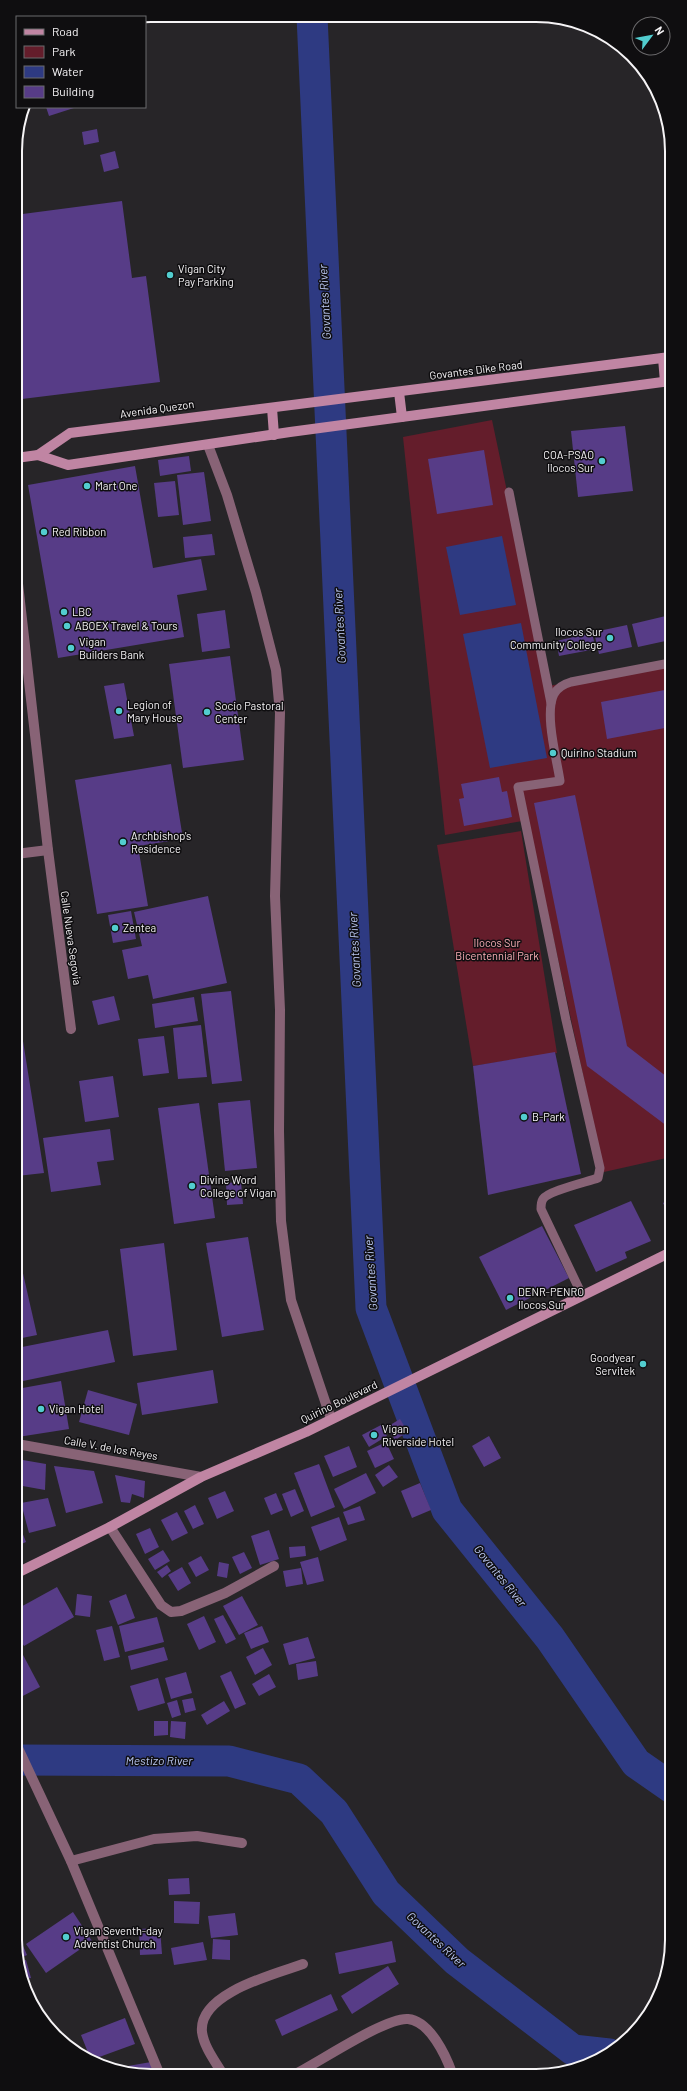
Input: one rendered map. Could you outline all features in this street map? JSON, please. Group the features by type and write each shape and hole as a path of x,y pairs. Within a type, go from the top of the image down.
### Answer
{"main road":[{"name":"Govantes Dike Road","path":"286,407 665,357"},
{"path":"399,392 402,417 665,382"},
{"name":"Avenida Quezon","path":"38,455 70,433 197,416 286,407"},
{"path":"272,408 274,435"},
{"name":"Avenida Quezon","path":"22,457 38,455 68,465 402,417"},
{"name":"Quirino Boulevard","path":"22,1572 110,1528 201,1477 306,1432 665,1255"}],"street":[{"path":"208,445 227,495 256,592 276,670 280,713 275,896 280,1010 279,1130 281,1222 291,1300 331,1419"},
{"name":"Calle Nueva Segovia","path":"22,619 48,850 71,1029"},
{"path":"22,853 48,850"},
{"name":"Calle V. de los Reyes","path":"22,1445 201,1477"},
{"path":"110,1528 161,1605 171,1612 181,1611 225,1593 274,1566"},
{"path":"22,1756 71,1862 157,2069"},
{"path":"71,1862 154,1839 197,1836 242,1843"},
{"path":"220,2069 205,2042 202,2031 203,2022 209,2010 224,1996 247,1983 303,1964"},
{"path":"304,2069 388,2022 410,2019 422,2025 433,2035 447,2058 451,2069"}],"lane":[{"path":"509,492 551,704"},
{"path":"582,1295 541,1209 541,1204 550,1194 598,1178 600,1168 566,1020 518,787 560,781 550,713 553,696 564,684 665,664"}],"green space":[{"name":"Quirino Stadium","path":"492,420 548,686 665,666 665,1158 604,1172 528,820 445,835 403,437"},
{"name":"Ilocos Sur Bicentennial Park","path":"521,831 557,1053 473,1066 437,845"}],"water":[{"path":"502,536 516,605 460,615 446,547"},
{"path":"521,623 547,758 490,768 463,634"}],"building":[{"path":"46,108 74,108 49,116"},
{"path":"97,129 99,142 84,145 82,132"},
{"path":"115,151 119,168 104,172 100,155"},
{"path":"122,201 132,278 146,276 160,382 22,399 22,214"},
{"name":"COA-PSAO Ilocos Sur","path":"625,426 633,491 578,497 571,431"},
{"path":"484,450 493,505 437,514 428,459"},
{"path":"189,456 191,471 160,476 158,460"},
{"path":"135,466 153,568 201,559 207,590 177,595 184,637 58,658 28,485"},
{"path":"204,472 211,521 183,525 177,475"},
{"path":"175,481 179,515 158,517 154,483"},
{"path":"212,534 215,555 185,558 183,537"},
{"path":"225,610 230,648 202,652 197,614"},
{"path":"665,616 665,641 638,647 632,624"},
{"path":"627,625 632,647 599,654 594,632"},
{"path":"592,633 596,649 559,656 556,641"},
{"name":"Socio Pastoral Center","path":"230,656 244,760 183,768 169,664"},
{"name":"Legion of Mary House","path":"124,683 134,736 114,739 104,686"},
{"path":"665,690 665,728 607,739 601,702"},
{"name":"Archbishop's Residence","path":"171,764 183,839 138,846 148,906 97,914 75,780"},
{"path":"499,777 502,792 507,791 512,817 464,826 459,799 464,798 461,784"},
{"path":"575,795 627,1046 665,1075 665,1124 587,1066 534,803"},
{"path":"208,896 227,983 153,999 148,975 128,979 122,950 142,946 134,912"},
{"path":"131,911 136,939 113,943 108,915"},
{"path":"231,991 242,1081 212,1084 201,994"},
{"path":"114,996 120,1020 98,1025 92,1001"},
{"path":"194,997 198,1021 155,1028 152,1004"},
{"path":"201,1025 207,1077 178,1079 173,1028"},
{"path":"22,1035 44,1173 22,1175"},
{"path":"164,1036 169,1073 143,1076 138,1039"},
{"name":"B-Park","path":"555,1052 581,1174 488,1195 473,1066"},
{"path":"113,1076 119,1117 85,1122 79,1081"},
{"path":"250,1100 257,1168 225,1171 218,1103"},
{"path":"199,1103 215,1218 174,1224 158,1108"},
{"path":"110,1129 114,1160 97,1162 101,1185 51,1192 43,1138"},
{"path":"241,1182 243,1204 227,1205 226,1183"},
{"path":"631,1201 651,1241 625,1252 627,1258 596,1272 574,1225"},
{"path":"542,1226 569,1278 506,1310 479,1257"},
{"path":"248,1237 264,1330 222,1337 206,1243"},
{"path":"164,1243 177,1350 133,1356 120,1249"},
{"path":"22,1269 37,1335 22,1338"},
{"path":"108,1330 115,1362 23,1381 22,1347"},
{"path":"213,1370 218,1403 142,1415 137,1383"},
{"name":"Vigan Hotel","path":"61,1381 69,1429 22,1436 22,1388"},
{"path":"88,1390 137,1404 129,1435 79,1422"},
{"path":"400,1419 408,1432 395,1440 387,1427"},
{"path":"381,1425 387,1436 369,1447 362,1435"},
{"path":"489,1436 501,1458 484,1467 472,1446"},
{"path":"386,1442 394,1459 375,1468 367,1451"},
{"path":"349,1446 357,1467 333,1477 324,1456"},
{"path":"22,1460 46,1464 45,1490 22,1486"},
{"path":"319,1464 335,1507 311,1517 294,1473"},
{"path":"389,1465 398,1477 383,1487 375,1475"},
{"path":"54,1466 94,1471 103,1503 66,1513"},
{"path":"366,1473 376,1493 344,1509 334,1489"},
{"path":"115,1475 145,1481 144,1498 132,1494 130,1503 121,1502"},
{"path":"420,1483 431,1510 412,1518 401,1491"},
{"path":"295,1489 304,1511 291,1517 282,1494"},
{"path":"225,1491 234,1511 217,1519 208,1498"},
{"path":"276,1493 283,1510 271,1515 264,1498"},
{"path":"48,1498 56,1526 29,1533 22,1503"},
{"path":"195,1505 204,1524 193,1529 184,1511"},
{"path":"360,1506 365,1520 348,1525 343,1512"},
{"path":"177,1512 188,1533 172,1541 161,1520"},
{"path":"339,1517 347,1540 320,1551 311,1527"},
{"path":"150,1528 159,1547 145,1554 136,1534"},
{"path":"269,1530 279,1559 260,1565 251,1536"},
{"path":"22,1532 26,1542 22,1544"},
{"path":"305,1546 306,1556 290,1558 289,1547"},
{"path":"163,1550 170,1561 155,1570 148,1559"},
{"path":"244,1552 252,1568 240,1574 232,1557"},
{"path":"201,1556 209,1570 196,1577 188,1563"},
{"path":"318,1557 324,1581 307,1585 300,1562"},
{"path":"219,1562 229,1564 227,1578 217,1576"},
{"path":"167,1565 171,1571 162,1578 157,1572"},
{"path":"182,1567 191,1583 178,1591 168,1575"},
{"path":"301,1568 303,1584 286,1587 283,1571"},
{"path":"57,1587 74,1617 24,1646 22,1643 22,1606"},
{"path":"77,1594 92,1596 90,1617 75,1615"},
{"path":"126,1594 135,1618 118,1625 109,1601"},
{"path":"242,1596 258,1625 239,1635 223,1606"},
{"path":"223,1615 236,1639 226,1644 214,1619"},
{"path":"204,1616 216,1642 199,1650 187,1624"},
{"path":"157,1617 164,1642 125,1652 119,1626"},
{"path":"112,1626 120,1657 104,1661 96,1630"},
{"path":"262,1626 269,1642 251,1649 244,1633"},
{"path":"308,1637 315,1658 289,1665 283,1644"},
{"path":"164,1647 168,1660 131,1670 128,1656"},
{"path":"263,1648 272,1665 255,1675 246,1657"},
{"path":"22,1653 40,1687 22,1696"},
{"path":"316,1661 318,1676 298,1680 296,1664"},
{"path":"231,1671 246,1704 235,1709 220,1676"},
{"path":"186,1672 192,1693 171,1699 165,1678"},
{"path":"269,1674 276,1687 259,1696 252,1684"},
{"path":"158,1678 165,1703 138,1711 130,1686"},
{"path":"193,1698 196,1710 185,1713 182,1700"},
{"path":"177,1700 181,1715 172,1718 167,1703"},
{"path":"224,1701 230,1711 207,1725 201,1715"},
{"path":"154,1721 168,1721 168,1735 154,1736"},
{"path":"171,1721 186,1722 185,1739 170,1737"},
{"path":"189,1878 190,1894 169,1895 168,1879"},
{"path":"174,1901 200,1902 199,1924 174,1923"},
{"path":"73,1912 92,1941 46,1973 26,1944"},
{"path":"235,1913 238,1935 211,1938 208,1916"},
{"path":"160,1928 162,1954 140,1955 139,1929"},
{"path":"213,1939 230,1940 230,1960 212,1959"},
{"path":"392,1941 396,1962 339,1974 335,1953"},
{"path":"203,1942 207,1960 174,1965 171,1948"},
{"path":"22,1944 27,1955 23,1957"},
{"path":"26,1960 31,1978 28,1979 23,1961"},
{"path":"388,1966 399,1984 352,2014 341,1996"},
{"path":"331,1994 338,2010 282,2036 275,2020"},
{"path":"125,2018 135,2044 98,2058 88,2053 81,2035"},
{"path":"151,2062 152,2069 134,2068 128,2066"}],"waterway":[{"name":"Govantes River","path":"312,22 371,1308 447,1510 550,1638 636,1763 665,1783"},
{"name":"Govantes River","path":"22,1760 229,1761 299,1779 334,1812 386,1893 457,1961 573,2050 599,2053"}],"place":[{"name":"Vigan City Pay Parking","path":"170,275"},
{"name":"COA-PSAO Ilocos Sur","path":"602,461"},
{"name":"Mart One","path":"87,486"},
{"name":"Red Ribbon","path":"44,532"},
{"name":"LBC","path":"64,612"},
{"name":"ABOEX Travel & Tours","path":"67,626"},
{"name":"Ilocos Sur Community College","path":"610,638"},
{"name":"Vigan Builders Bank","path":"71,648"},
{"name":"Legion of Mary House","path":"119,711"},
{"name":"Socio Pastoral Center","path":"207,712"},
{"name":"Quirino Stadium","path":"553,753"},
{"name":"Archbishop's Residence","path":"123,842"},
{"name":"Zentea","path":"115,928"},
{"name":"B-Park","path":"524,1117"},
{"name":"Divine Word College of Vigan","path":"192,1186"},
{"name":"DENR-PENRO Ilocos Sur","path":"510,1298"},
{"name":"Goodyear Servitek","path":"643,1364"},
{"name":"Vigan Hotel","path":"41,1409"},
{"name":"Vigan Riverside Hotel","path":"374,1435"},
{"name":"Vigan Seventh-day Adventist Church","path":"66,1937"}],"water label":[{"name":"Mestizo River","path":"159,1761"}]}
